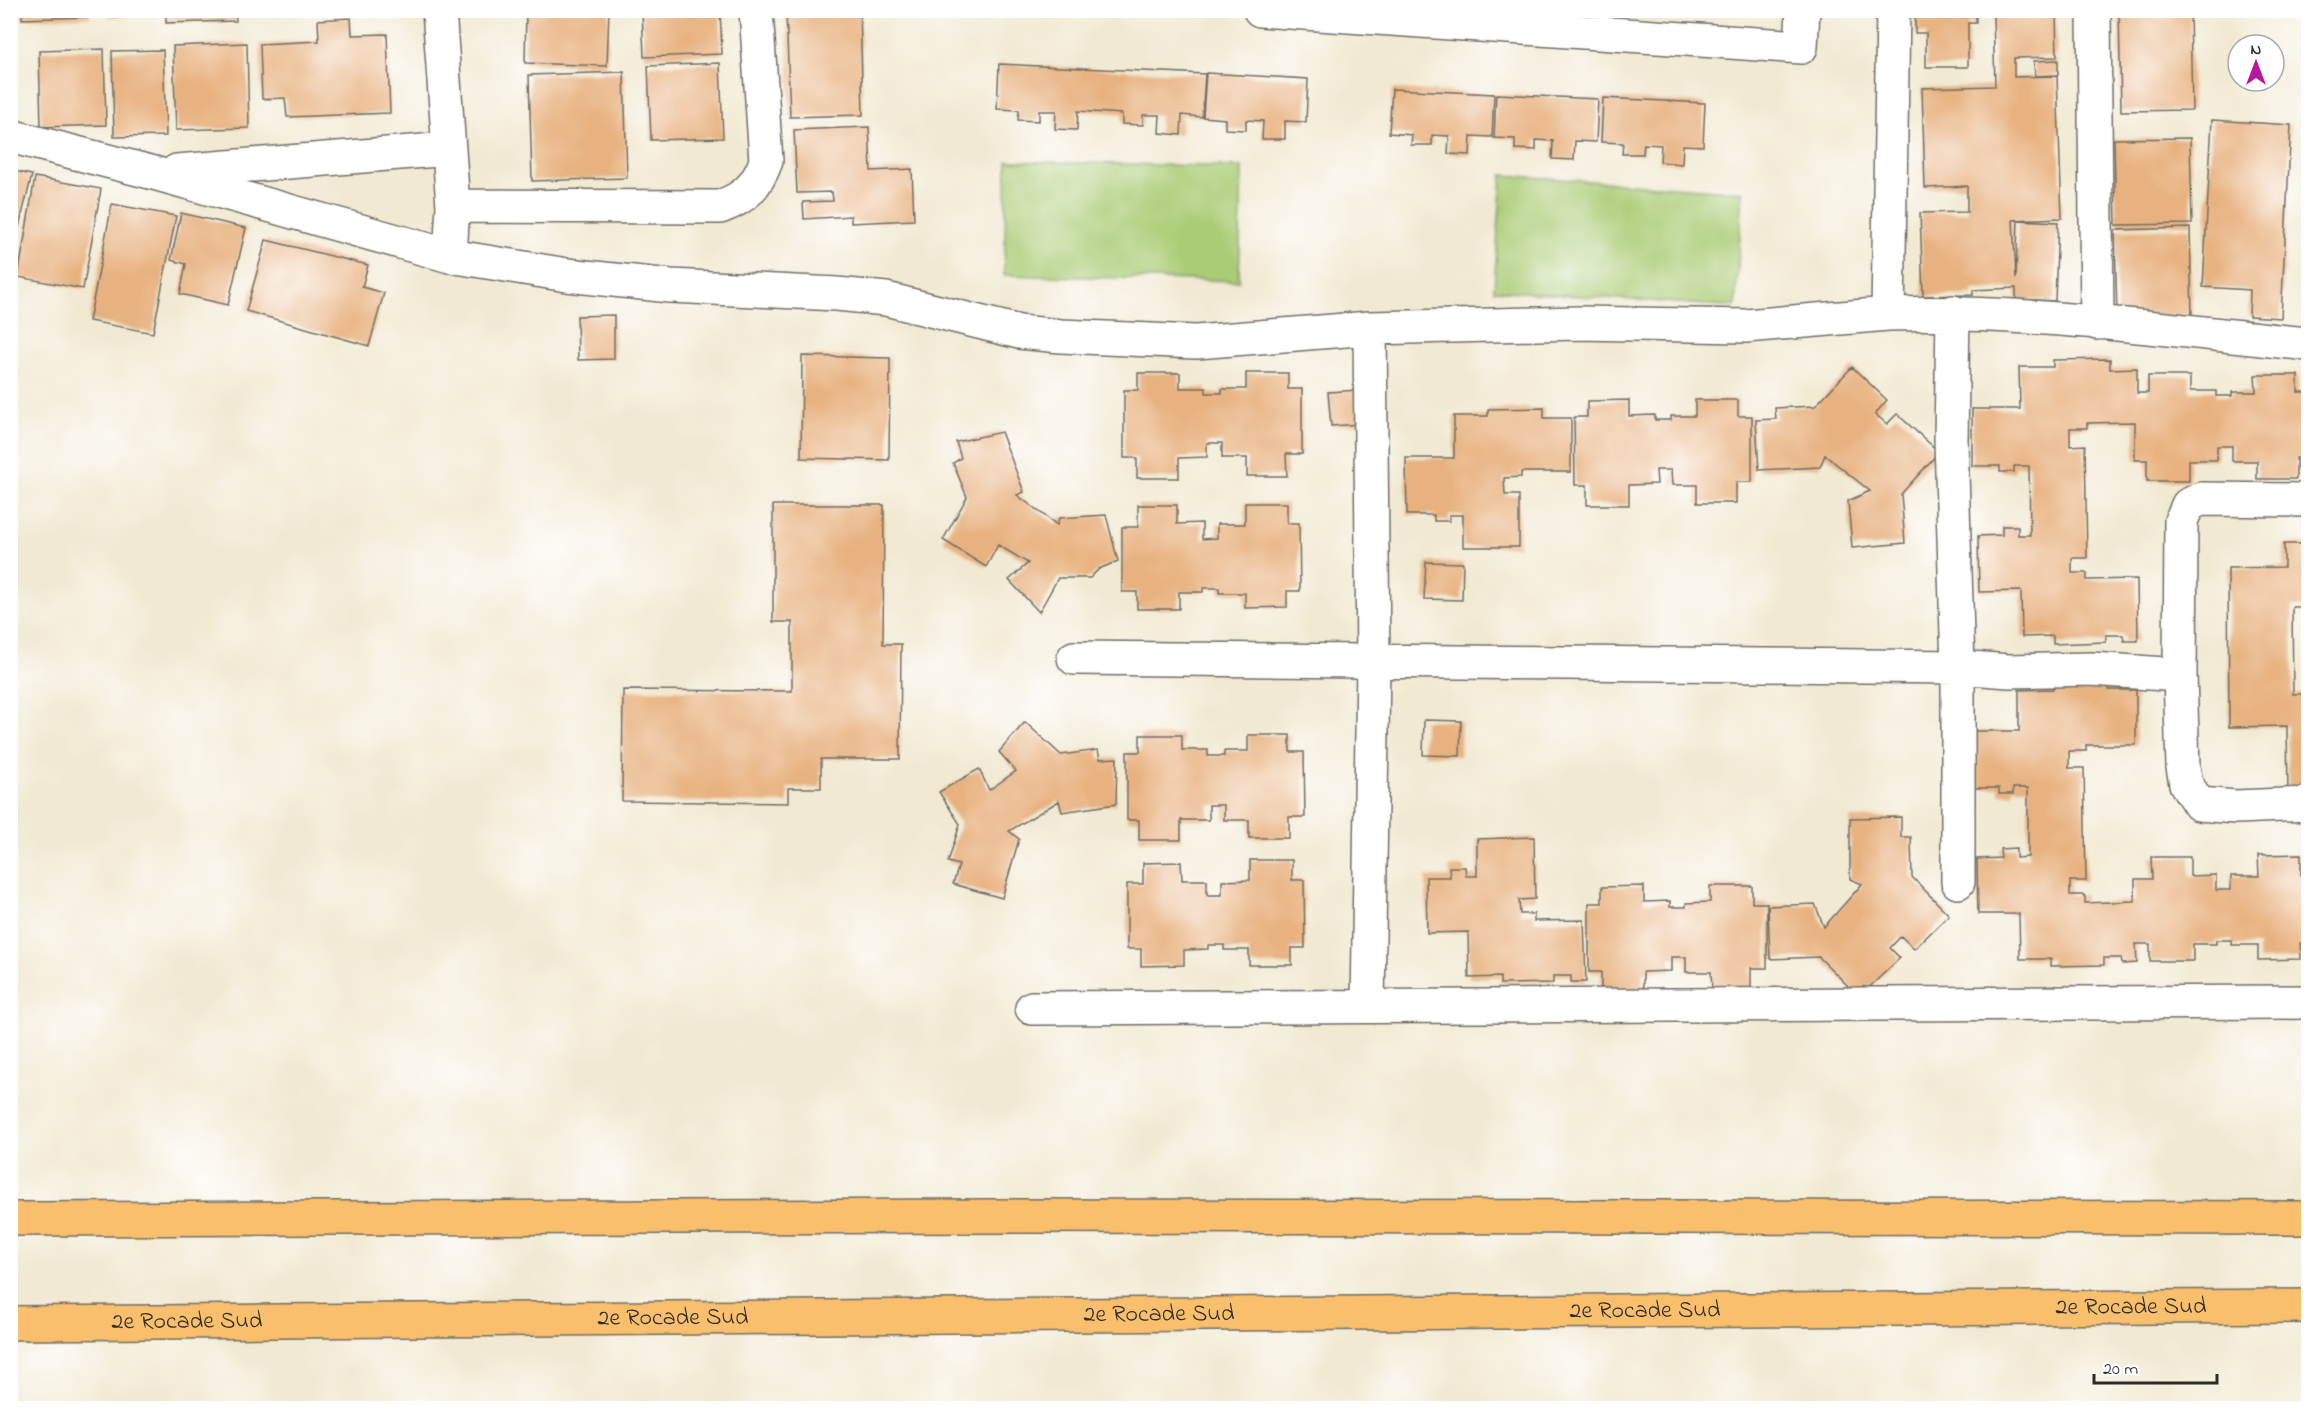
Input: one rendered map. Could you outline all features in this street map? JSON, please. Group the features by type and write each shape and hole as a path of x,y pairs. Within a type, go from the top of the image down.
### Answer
{"highway":[{"path":"10,1219 958,1216 2308,1218"},
{"name":"2e Rocade Sud","path":"10,1323 2308,1306"}],"street":[{"path":"439,10 453,206 450,256"},
{"path":"453,206 720,207 736,201 750,191 760,177 766,161 756,10"},
{"path":"1260,10 1385,15 1801,47 1803,10"},
{"path":"1888,314 1893,10"},
{"path":"2094,10 2097,323"},
{"path":"10,136 154,173 450,256 567,275 670,286 837,294 886,299 1019,332 1061,336 1196,342 1370,328 1578,323 1746,326 1888,314 1953,312 2097,323 2308,344"},
{"path":"154,173 449,149"},
{"path":"1953,312 1951,441 1958,667 1958,882"},
{"path":"1368,1006 1373,663 1370,328"},
{"path":"2308,500 2201,499 2188,505 2181,521 2180,675 2183,767 2186,784 2199,804 2236,807 2308,804"},
{"path":"1074,658 1373,663 1958,667 2009,671 2091,669 2180,675"},
{"path":"1032,1008 2308,1002"}],"green space":[{"path":"1007,161 1242,167 1239,281 1004,275"},
{"path":"1502,175 1743,192 1735,307 1494,290"}],"building":[{"path":"22,10 90,10 90,17 22,19"},
{"path":"108,10 235,10 236,21 166,23 166,15 108,17"},
{"path":"526,10 609,10 607,66 525,63"},
{"path":"642,10 720,10 722,54 644,57"},
{"path":"786,10 860,10 863,115 790,117"},
{"path":"1915,10 1976,10 1976,23 1968,23 1968,67 1926,67 1926,33 1915,33"},
{"path":"2119,10 2190,10 2192,110 2121,111"},
{"path":"2056,13 2057,57 2014,58 2014,77 2057,76 2062,218 2013,220 2016,279 2018,220 2058,222 2055,301 2016,299 2016,288 1973,290 1973,295 1923,296 1920,213 1967,212 1967,186 1925,188 1922,88 1995,86 1993,15"},
{"path":"351,18 352,35 387,34 390,113 287,117 285,98 262,99 260,44 319,41 318,20"},
{"path":"247,43 249,128 176,130 173,46"},
{"path":"104,49 106,125 41,127 39,51"},
{"path":"163,50 166,136 114,137 112,51"},
{"path":"2058,60 2058,75 2035,76 2034,61"},
{"path":"720,63 723,138 651,140 648,66"},
{"path":"999,64 1205,74 1202,117 1182,115 1181,135 1159,133 1160,115 1143,115 1143,125 1122,124 1122,114 1078,111 1077,130 1055,129 1056,111 1039,111 1039,121 1018,120 1019,110 997,109"},
{"path":"624,72 627,178 532,181 529,75"},
{"path":"1206,73 1308,79 1306,122 1285,121 1285,139 1262,139 1263,121 1246,120 1246,130 1225,129 1225,119 1203,117"},
{"path":"1392,89 1494,94 1492,137 1471,136 1470,155 1448,154 1449,136 1432,135 1432,145 1411,145 1412,135 1389,133"},
{"path":"1496,94 1598,99 1596,142 1575,141 1574,160 1552,159 1553,141 1536,140 1536,150 1515,149 1515,139 1494,138"},
{"path":"1603,98 1705,103 1703,146 1683,145 1682,164 1660,162 1661,145 1644,144 1643,154 1622,154 1623,143 1601,142"},
{"path":"2212,120 2291,125 2281,318 2249,316 2250,290 2203,287"},
{"path":"869,127 871,171 912,169 914,220 851,223 851,216 804,219 803,202 833,201 832,192 797,193 794,130"},
{"path":"2190,138 2192,224 2116,225 2114,139"},
{"path":"10,170 32,175 13,251 10,250"},
{"path":"35,177 101,189 83,289 18,277"},
{"path":"112,204 176,216 153,333 89,321"},
{"path":"181,213 246,228 228,305 180,294 186,264 171,260"},
{"path":"2190,228 2192,317 2117,320 2115,230"},
{"path":"266,240 368,265 362,287 384,293 369,346 246,311"},
{"path":"614,315 614,359 578,360 577,316"},
{"path":"802,356 890,358 889,460 801,458"},
{"path":"2110,359 2110,369 2137,368 2137,393 2148,393 2148,376 2190,376 2190,391 2216,391 2216,396 2232,396 2232,392 2256,392 2255,375 2298,375 2298,392 2308,392 2308,458 2296,458 2296,479 2257,479 2257,461 2232,461 2232,446 2217,446 2217,460 2189,460 2189,481 2147,481 2147,460 2135,460 2135,422 2087,423 2087,428 2070,428 2070,446 2085,445 2087,558 2072,558 2072,573 2087,573 2087,580 2137,579 2138,641 2124,641 2123,635 2106,635 2106,642 2053,644 2053,636 2022,637 2021,591 1979,592 1978,536 2002,535 2002,526 2018,526 2018,535 2030,535 2029,466 2014,466 2014,472 2000,472 2000,466 1972,466 1972,409 2020,409 2019,367 2053,367 2053,360"},
{"path":"1852,367 1887,400 1875,414 1887,424 1897,414 1939,452 1901,494 1905,543 1852,548 1848,501 1870,491 1825,455 1820,467 1759,470 1756,420 1776,419 1775,408 1815,406"},
{"path":"1138,373 1180,373 1180,388 1206,388 1206,393 1222,393 1222,389 1246,389 1246,373 1288,373 1288,389 1302,389 1302,454 1286,454 1287,476 1247,476 1247,458 1222,458 1222,443 1207,443 1207,457 1179,458 1179,478 1137,478 1137,458 1124,458 1124,390 1138,390"},
{"path":"1359,390 1361,424 1331,426 1328,392"},
{"path":"1629,400 1629,416 1655,415 1655,420 1671,420 1671,416 1695,416 1695,400 1738,400 1738,416 1752,416 1752,482 1736,482 1736,503 1697,503 1697,485 1672,485 1671,470 1656,470 1657,484 1629,485 1629,505 1587,505 1587,485 1575,485 1574,417 1587,417 1587,401"},
{"path":"1544,408 1544,418 1571,418 1571,472 1521,472 1521,477 1504,478 1505,495 1519,495 1519,547 1463,547 1463,515 1449,515 1449,521 1434,521 1434,515 1407,515 1406,458 1454,458 1454,416 1488,416 1488,409"},
{"path":"1001,432 1024,492 1017,495 1057,525 1059,518 1106,515 1118,561 1099,569 1090,578 1058,578 1039,612 1009,580 1028,563 998,545 986,567 943,540 967,497 953,463 961,458 956,442"},
{"path":"1245,503 1287,503 1287,523 1299,523 1300,591 1287,591 1287,607 1245,608 1245,593 1219,593 1219,588 1203,588 1203,592 1179,592 1179,609 1137,609 1137,592 1122,592 1122,527 1138,527 1138,505 1177,505 1177,524 1202,523 1202,539 1217,538 1217,524 1245,524"},
{"path":"773,505 884,505 883,644 901,644 900,759 821,759 821,788 788,788 788,803 622,801 623,690 792,691 792,622 773,622"},
{"path":"2284,544 2308,544 2308,607 2292,607 2293,694 2308,694 2308,795 2288,795 2287,726 2229,727 2228,568 2284,567"},
{"path":"1426,562 1463,563 1462,600 1424,599"},
{"path":"2053,682 2109,682 2109,690 2136,690 2136,745 2086,745 2086,751 2069,751 2069,768 2084,768 2086,881 2070,881 2070,895 2085,895 2085,903 2135,901 2135,879 2152,879 2151,857 2190,857 2190,876 2216,875 2216,890 2231,890 2231,876 2259,876 2258,855 2301,854 2301,875 2308,875 2308,943 2300,943 2301,959 2258,960 2258,945 2232,945 2232,940 2216,940 2216,944 2193,944 2193,961 2150,961 2150,944 2136,944 2137,963 2122,964 2121,958 2104,958 2104,965 2051,966 2051,959 2020,959 2019,914 1978,914 1977,859 2001,858 2000,849 2016,848 2016,858 2028,857 2028,788 2013,788 2013,794 1999,794 1999,788 1971,788 1971,731 2019,731 2019,690 2053,689"},
{"path":"1424,720 1461,721 1460,756 1423,755"},
{"path":"1025,722 1061,755 1098,750 1100,759 1117,758 1116,804 1062,812 1059,801 1009,831 1019,839 1002,898 953,884 959,865 948,862 960,824 939,792 979,769 989,790 1016,771 999,752"},
{"path":"1140,735 1182,735 1182,750 1208,750 1208,756 1224,756 1224,751 1248,751 1248,735 1290,735 1290,752 1304,752 1305,817 1289,817 1289,838 1249,838 1249,820 1224,820 1224,805 1209,805 1209,820 1181,820 1181,840 1139,840 1139,820 1127,820 1127,752 1140,752"},
{"path":"1901,817 1901,837 1911,837 1912,877 1949,915 1914,949 1901,936 1890,948 1900,958 1859,997 1819,957 1770,959 1768,906 1815,904 1824,927 1862,884 1850,879 1850,818"},
{"path":"1534,837 1535,899 1519,900 1520,914 1534,914 1534,921 1584,920 1586,982 1571,982 1571,976 1553,976 1553,983 1500,984 1500,977 1469,978 1468,932 1427,933 1426,877 1450,877 1449,867 1465,867 1466,876 1477,876 1477,839"},
{"path":"1250,860 1292,860 1292,880 1304,880 1305,948 1292,948 1292,965 1249,965 1249,950 1224,950 1224,945 1208,945 1208,949 1184,950 1184,965 1141,966 1141,949 1127,949 1127,884 1143,884 1143,863 1181,862 1182,880 1207,880 1207,895 1222,895 1222,881 1250,880"},
{"path":"1644,886 1644,902 1670,901 1670,907 1686,907 1686,903 1710,902 1710,886 1752,886 1752,903 1767,903 1767,968 1751,968 1751,989 1712,990 1711,972 1686,972 1686,957 1671,957 1671,971 1643,972 1643,991 1601,992 1601,972 1589,972 1589,903 1602,903 1602,887"}]}
